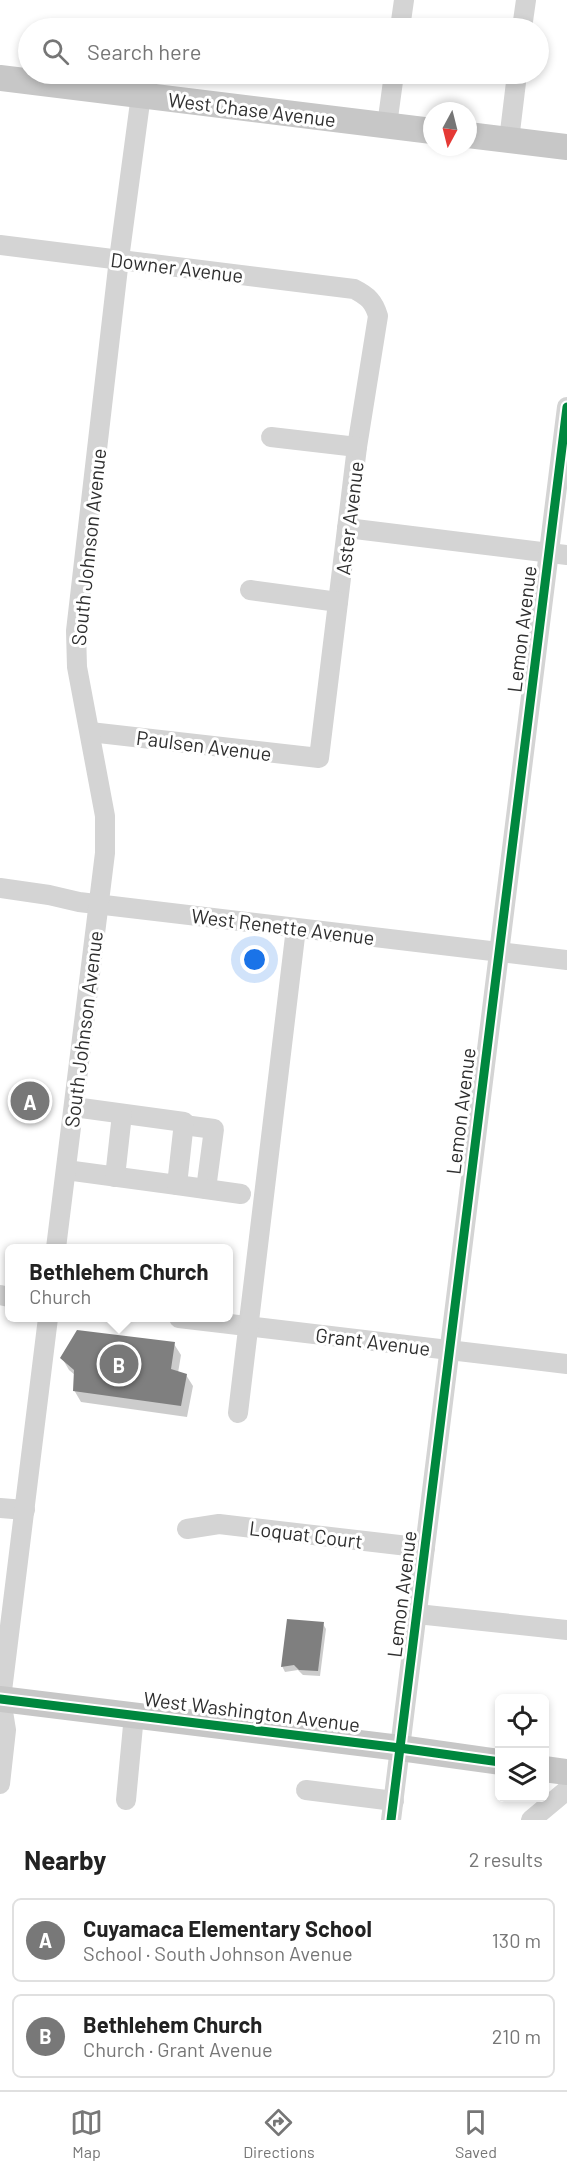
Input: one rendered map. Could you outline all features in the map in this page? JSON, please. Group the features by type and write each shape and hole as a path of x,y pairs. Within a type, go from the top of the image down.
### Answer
{"main road":[{"name":"West Chase Avenue","path":"0,78 18,80"},
{"name":"West Chase Avenue","path":"50,84 423,130"},
{"path":"477,136 567,147"},
{"name":"West Washington Avenue","path":"1,1699 495,1761"},
{"path":"549,1770 567,1773"}],"street":[{"path":"401,18 404,0"},
{"path":"523,18 526,0"},
{"path":"387,125 393,84"},
{"path":"509,140 516,84"},
{"name":"South Johnson Avenue","path":"57,1244 105,853 105,816 77,667 76,631 119,259 141,95"},
{"name":"Downer Avenue","path":"0,245 354,289"},
{"name":"Aster Avenue","path":"319,758 357,447 378,316 374,302 354,289"},
{"name":"Lemon Avenue","path":"393,1811 498,953 558,554 567,407"},
{"path":"271,437 357,447"},
{"path":"348,528 558,554"},
{"path":"250,590 338,602"},
{"name":"Paulsen Avenue","path":"90,732 319,758"},
{"name":"West Renette Avenue","path":"0,888 99,905 567,960"},
{"path":"238,1413 296,928"},
{"path":"74,1107 184,1122 184,1125 214,1129 206,1189"},
{"path":"114,1177 122,1114"},
{"path":"177,1185 184,1125"},
{"path":"66,1170 241,1194"},
{"path":"0,1784 6,1730 1,1699 47,1322"},
{"name":"Grant Avenue","path":"218,1322 567,1364"},
{"path":"0,1508 25,1510"},
{"name":"Loquat Court","path":"187,1529 219,1524 425,1548"},
{"path":"417,1614 567,1630"},
{"path":"126,1800 134,1715"},
{"path":"306,1790 393,1811"},
{"path":"531,1820 567,1790"}],"building":[{"path":"77,1330 175,1342 171,1369 187,1374 181,1406 73,1391 74,1370 60,1358"},
{"path":"287,1619 324,1622 318,1671 299,1670 294,1665 281,1667"}],"cycle path":[{"path":"391,1820 567,407"},
{"path":"0,1699 495,1761"}],"place":[{"name":"Cuyamaca Elementary School","path":"30,1101"},
{"name":"Bethlehem Church","path":"119,1364"}]}
